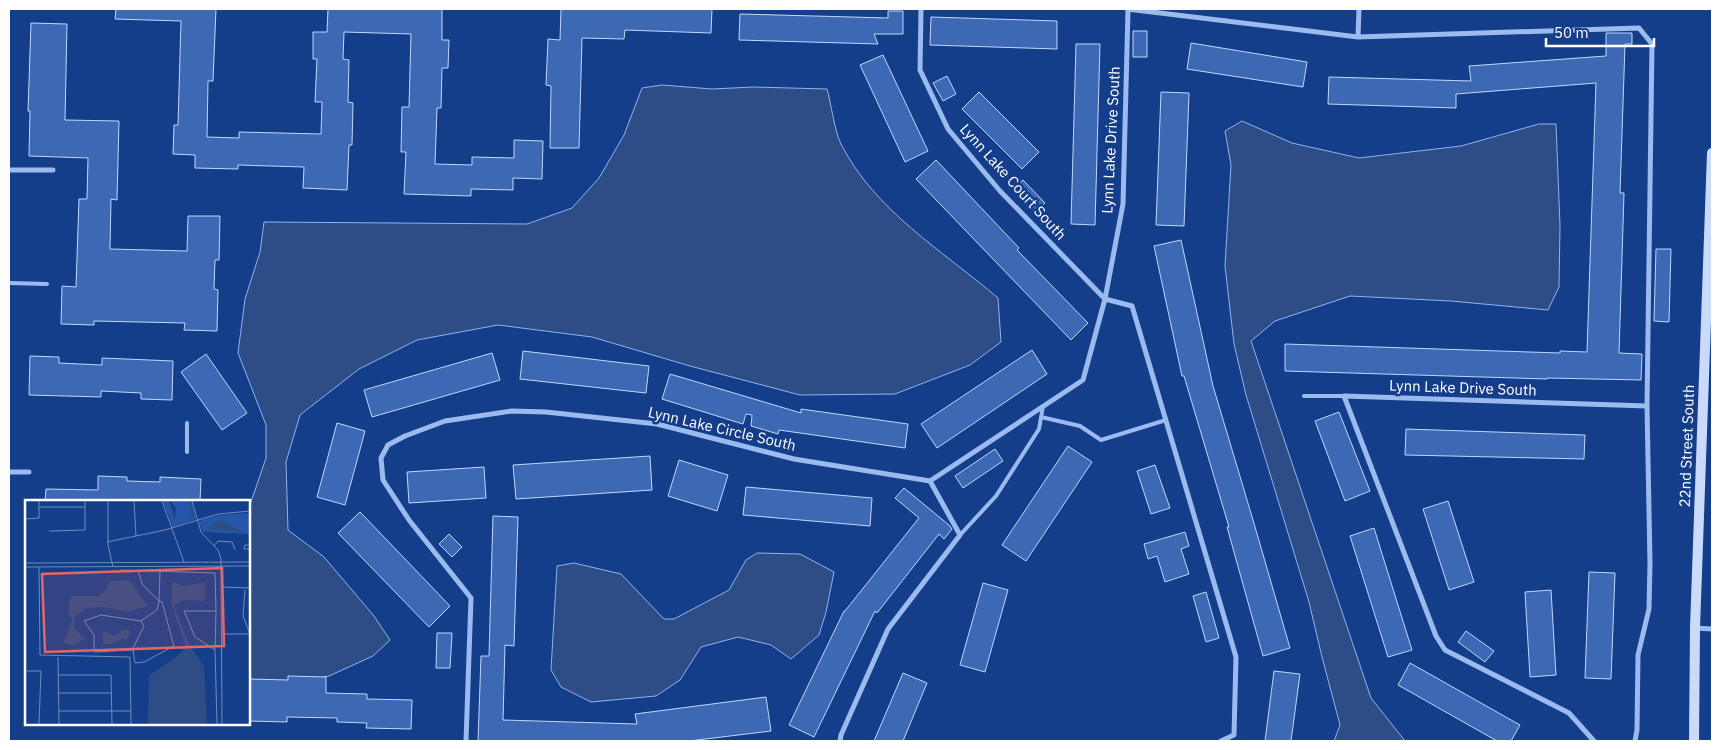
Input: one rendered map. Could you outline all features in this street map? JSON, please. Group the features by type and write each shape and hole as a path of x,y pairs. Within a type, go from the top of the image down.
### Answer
{"street":[{"name":"Lynn Lake Court South","path":"921,9 920,70 948,129 1000,191 1105,299"},
{"name":"Lynn Lake Drive South","path":"930,481 1083,380 1105,299 1123,204 1128,9"},
{"path":"1128,9 1358,37 1639,28 1652,44 1648,406 1649,609 1638,655 1637,730 1635,741"},
{"path":"1358,37 1359,9"},
{"name":"22nd Street South","path":"1694,741 1695,628 1712,153"},
{"path":"9,170 53,170"},
{"path":"1105,299 1132,306 1236,657 1234,735 1221,741"},
{"name":"Lynn Lake Drive South","path":"1344,396 1648,406"},
{"path":"1344,396 1436,636 1445,650 1569,713 1594,741"},
{"name":"Lynn Lake Circle South","path":"466,741 471,598 409,520 383,480 381,458 388,446 405,436 445,421 512,411 546,412 657,424 794,459 930,481"},
{"path":"9,472 29,472"},
{"path":"840,741 888,629 960,535 930,481"},
{"path":"1695,628 1712,629"}],"lane":[{"path":"9,283 47,284"},
{"path":"1304,396 1344,396"},
{"path":"960,535 996,496 1039,429 1043,406"},
{"path":"1041,417 1080,426 1101,440 1166,420"},
{"path":"186,452 187,423"}],"water":[{"path":"662,85 712,89 753,87 827,89 841,144 855,168 872,190 891,210 933,246 998,298 1001,342 970,365 895,394 800,395 690,366 592,337 498,325 417,340 359,369 300,415 286,462 288,530 324,557 374,616 390,640 373,656 329,676 285,685 250,679 250,504 266,458 266,425 238,353 245,299 260,252 264,222 527,224 572,208 599,178 624,135 642,88"},
{"path":"1242,121 1292,143 1359,158 1461,146 1539,124 1556,124 1560,226 1559,287 1548,310 1451,301 1350,296 1275,321 1251,341 1371,698 1405,741 1334,741 1340,725 1309,602 1246,395 1234,344 1225,266 1231,165 1225,131"},
{"path":"757,553 800,554 834,572 819,635 791,659 771,645 738,637 701,647 680,680 656,696 591,702 561,687 551,670 557,566 574,563 621,574 664,619 674,619 729,590 746,560"}],"building":[{"path":"116,9 216,9 213,81 208,81 207,137 239,138 239,132 321,134 322,102 315,102 317,59 313,59 313,32 327,32 328,9 442,9 442,40 449,40 448,68 442,68 441,108 437,108 435,164 472,165 472,157 514,158 514,140 543,141 542,179 513,178 513,190 471,189 471,196 404,194 406,152 401,152 402,107 409,107 411,34 344,32 343,59 349,60 348,102 353,103 352,145 349,145 347,190 303,188 304,167 238,165 238,169 195,168 195,155 173,154 174,125 178,125 181,21 115,19"},
{"path":"561,9 712,9 711,33 625,30 624,39 582,38 579,148 550,148 551,86 546,85 548,39 560,40"},
{"path":"888,11 903,11 903,34 874,34 878,44 739,40 740,14 888,18"},
{"path":"931,17 1057,21 1057,49 930,45"},
{"path":"31,23 67,24 65,120 119,121 117,200 111,199 110,249 187,251 188,216 220,216 219,260 215,260 214,289 218,290 217,331 184,330 185,323 94,321 94,325 61,324 62,286 76,287 79,199 87,199 88,158 29,156 30,111 28,111"},
{"path":"1133,31 1147,31 1147,57 1133,57"},
{"path":"1606,33 1632,33 1632,44 1625,44 1620,193 1624,193 1619,353 1642,354 1641,380 1285,371 1285,344 1560,353 1560,351 1587,352 1596,83 1456,94 1456,108 1328,104 1329,77 1471,81 1469,66 1606,56"},
{"path":"1191,43 1307,62 1303,87 1187,69"},
{"path":"1076,44 1100,44 1095,225 1071,224"},
{"path":"883,55 928,151 905,162 860,65"},
{"path":"947,76 956,94 943,101 933,83"},
{"path":"979,92 1039,152 1022,169 962,109"},
{"path":"1161,92 1189,93 1184,226 1156,225"},
{"path":"936,160 1019,248 1017,250 1088,323 1071,340 916,179"},
{"path":"1023,180 1045,203 1035,213 1013,190"},
{"path":"1181,240 1213,386 1290,648 1263,656 1227,527 1229,527 1184,376 1182,376 1154,246"},
{"path":"1656,249 1671,249 1669,322 1654,321"},
{"path":"1032,350 1047,374 937,448 921,424"},
{"path":"523,351 649,366 646,393 520,379"},
{"path":"492,353 500,380 372,417 364,390"},
{"path":"206,354 247,413 222,430 181,372"},
{"path":"30,356 59,357 59,363 102,365 102,358 173,361 172,400 141,399 141,393 101,391 101,397 29,395"},
{"path":"670,374 801,413 801,409 908,424 905,448 779,430 778,434 751,426 752,415 746,414 743,424 662,399"},
{"path":"1339,412 1370,491 1345,501 1315,421"},
{"path":"337,423 365,431 345,505 317,497"},
{"path":"1406,429 1585,435 1584,459 1405,455"},
{"path":"1068,446 1092,462 1026,561 1002,545"},
{"path":"995,449 1003,461 963,488 955,476"},
{"path":"650,456 652,490 516,499 513,465"},
{"path":"679,460 728,475 717,511 668,496"},
{"path":"1155,465 1170,508 1151,514 1137,471"},
{"path":"484,467 486,498 409,503 407,472"},
{"path":"98,476 127,477 127,481 160,482 160,477 201,479 200,500 45,500 46,489 98,490"},
{"path":"746,487 872,498 870,526 743,515"},
{"path":"904,488 952,529 944,539 939,534 877,613 875,611 814,737 789,725 844,611 919,518 895,498"},
{"path":"1448,501 1474,582 1449,590 1423,509"},
{"path":"360,512 450,606 429,627 338,533"},
{"path":"493,516 518,517 514,646 505,645 503,720 637,724 635,714 766,697 771,731 689,741 478,741 481,656 489,656"},
{"path":"1374,528 1412,650 1388,657 1350,536"},
{"path":"1185,532 1189,546 1181,549 1189,574 1165,582 1157,556 1148,559 1144,544"},
{"path":"449,534 462,547 452,557 439,544"},
{"path":"1589,572 1615,573 1611,679 1585,678"},
{"path":"983,583 1008,590 985,672 960,665"},
{"path":"1551,590 1556,675 1530,677 1525,592"},
{"path":"1206,592 1219,638 1206,642 1193,596"},
{"path":"1466,631 1494,651 1485,662 1458,642"},
{"path":"437,633 452,633 450,668 436,668"},
{"path":"1410,663 1520,725 1511,741 1497,741 1398,685"},
{"path":"1274,671 1300,674 1291,741 1265,741"},
{"path":"903,673 927,683 903,741 874,741"},
{"path":"288,676 326,677 326,693 367,694 367,699 412,700 411,729 366,728 367,723 337,722 337,718 287,717 287,722 250,721 250,679 288,680"}]}
